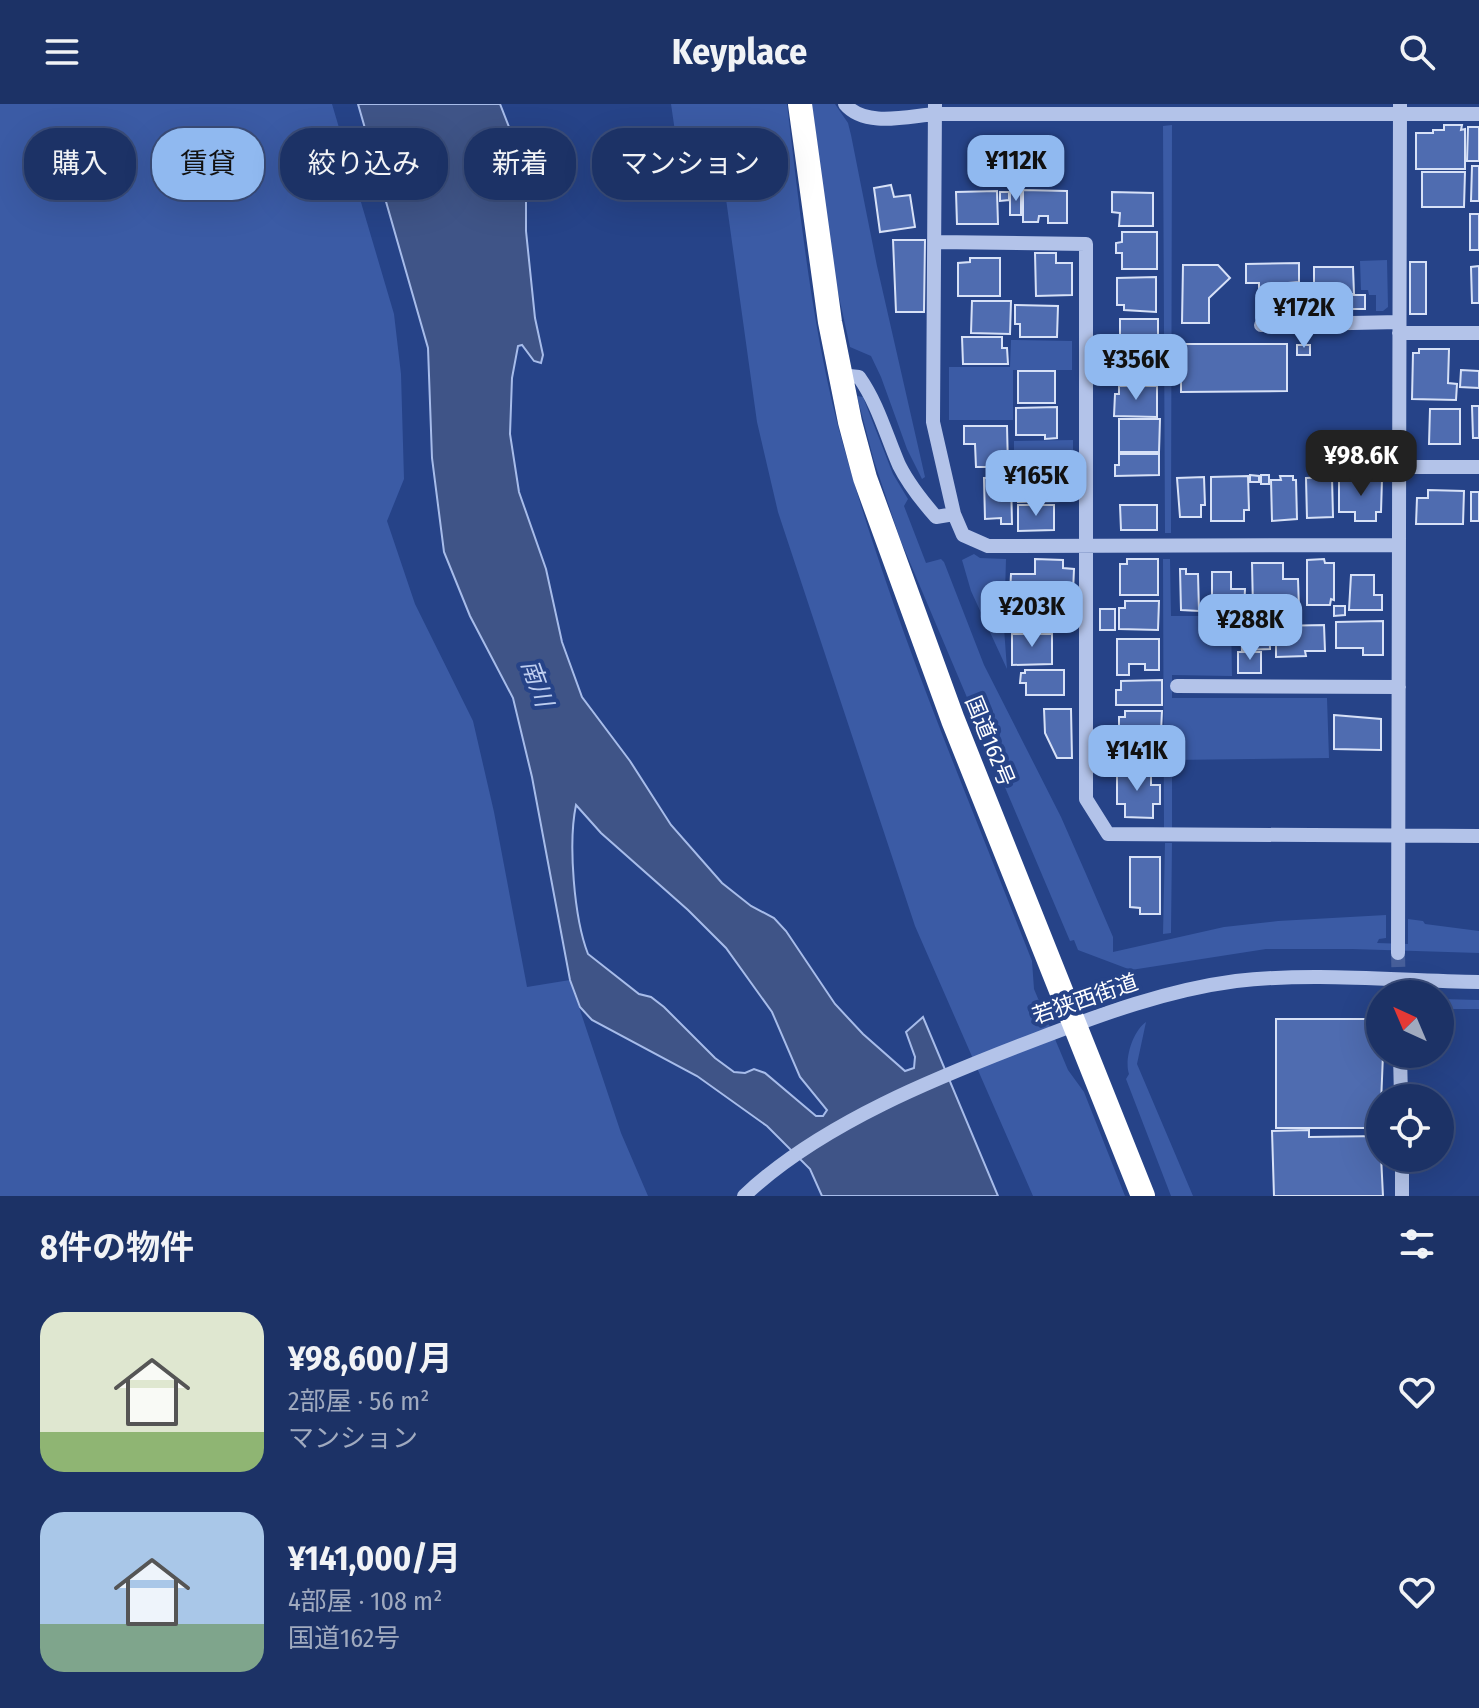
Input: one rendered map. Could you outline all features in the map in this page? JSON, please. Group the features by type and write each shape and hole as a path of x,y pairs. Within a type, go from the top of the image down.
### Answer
{"highway":[{"name":"国道162号","path":"800,104 822,271 840,375 865,478 1065,1028 1143,1196"}],"street":[{"path":"845,104 860,116 874,118 935,109 1400,109 1479,114"},
{"path":"935,109 933,422 954,514 963,535 988,546 1399,545"},
{"path":"1398,953 1400,109"},
{"path":"936,242 1086,244 1086,799 1108,834 1479,836"},
{"path":"1261,325 1399,327 1479,333"},
{"path":"840,375 859,377 872,395 900,466 915,492 936,517 954,514"},
{"path":"1399,467 1479,467"},
{"path":"1177,686 1399,687"},
{"name":"若狭西街道","path":"744,1196 797,1154 862,1116 950,1072 1152,998 1234,982 1300,977 1479,982"},
{"path":"1402,1172 1402,1196"}],"shaded area":[{"path":"0,104 332,104 339,128 280,128 280,200 360,200 394,314 401,374 404,479 387,521 415,604 473,721 494,812 527,987 570,980 621,1133 648,1196 0,1196"},
{"path":"671,104 787,104 820,347 838,426 879,562 1032,961 1034,989 1068,1070 1084,1092 1125,1196 1033,1196 915,926 778,512 757,422 726,200 788,200 788,128 674,128"},
{"path":"812,104 835,104 848,123 925,477 922,479 871,356 850,347 834,274"},
{"path":"1172,125 1171,533 1165,533 1163,126"},
{"path":"1387,260 1388,307 1376,311 1376,295 1361,290 1360,261"},
{"path":"1011,340 1072,341 1072,370 1013,370 1013,420 949,420 949,367 1010,367"},
{"path":"857,396 863,397 893,474 908,499 904,506 926,563 941,559 944,562 984,665 1061,817 1086,874 1113,937 1113,952 1224,927 1386,915 1386,938 1379,939 1377,943 1408,944 1408,919 1479,931 1479,953 1266,949 1131,970 1078,950 1074,940 1070,941 900,539 874,461"},
{"path":"1073,440 1073,473 1060,475 1059,467 1024,468 1024,463 1014,463 1014,441"},
{"path":"974,554 980,558 1006,559 1004,628 1007,669 971,591 962,560"},
{"path":"1163,559 1170,559 1171,616 1231,616 1232,676 1172,675 1172,698 1327,698 1329,758 1172,760 1172,830 1164,830"},
{"path":"1165,843 1172,843 1171,933 1163,934"},
{"path":"1454,999 1479,1000 1479,1009 1454,1009"},
{"path":"1146,1022 1137,1064 1193,1196 1171,1196 1126,1079 1131,1046"}],"water":[{"name":"南川","path":"358,104 500,104 509,128 464,128 464,200 526,200 535,318 543,355 541,363 534,361 522,345 518,346 512,378 510,434 519,492 546,569 562,642 582,697 630,761 671,825 722,883 751,906 774,918 835,1004 905,1071 914,1068 915,1057 906,1032 923,1017 998,1196 822,1196 810,1169 767,1126 697,1076 592,1020 580,1007 570,980 532,777 513,698 470,616 444,552 432,458 428,348 386,200 448,200 448,128 365,128","holes":["576,805 601,833 726,948 772,1012 800,1077 827,1110 823,1116 816,1116 765,1073 754,1069 745,1073 734,1072 715,1058 664,1007 651,997 639,994 588,954 579,921 574,880"]}],"building":[{"path":"1444,125 1462,125 1461,130 1465,129 1465,169 1416,169 1416,133 1444,130"},
{"path":"1468,127 1479,127 1479,161 1467,161"},
{"path":"1472,166 1479,166 1479,201 1471,201"},
{"path":"1422,172 1465,172 1464,207 1422,207"},
{"path":"891,185 894,197 910,195 915,227 880,232 874,188"},
{"path":"1023,190 1067,191 1067,223 1048,223 1048,216 1039,216 1038,222 1023,222"},
{"path":"997,191 998,224 957,224 956,192"},
{"path":"1010,191 1021,191 1021,215 1010,215"},
{"path":"1000,192 1009,192 1009,200 1000,201"},
{"path":"1112,192 1153,193 1153,226 1119,226 1120,213 1112,212"},
{"path":"1470,214 1479,214 1479,250 1470,250"},
{"path":"1122,232 1157,232 1157,269 1122,269 1122,253 1116,253 1116,243 1122,242"},
{"path":"893,240 925,240 924,312 896,312"},
{"path":"1035,253 1056,253 1056,263 1072,263 1072,295 1036,296"},
{"path":"970,258 1000,258 1000,296 958,296 958,263 970,262"},
{"path":"1410,262 1426,262 1426,314 1410,314"},
{"path":"1299,263 1299,282 1289,283 1289,296 1259,296 1259,283 1246,283 1246,264"},
{"path":"1183,265 1218,265 1230,278 1209,298 1209,323 1182,323"},
{"path":"1479,266 1479,303 1472,303 1471,267"},
{"path":"1314,267 1353,267 1354,294 1335,294 1336,304 1314,304"},
{"path":"1156,277 1156,312 1124,310 1124,305 1117,305 1117,278"},
{"path":"1344,295 1365,295 1365,309 1344,309"},
{"path":"972,301 1011,301 1010,334 971,333"},
{"path":"1015,305 1058,306 1057,337 1020,337 1020,324 1015,324"},
{"path":"1120,319 1158,319 1158,348 1114,349 1113,335 1120,335"},
{"path":"962,337 1002,337 1002,348 1007,348 1008,364 963,364"},
{"path":"1181,344 1287,344 1287,391 1181,392"},
{"path":"1297,345 1310,345 1310,355 1297,355"},
{"path":"1419,349 1449,349 1448,383 1457,384 1456,400 1412,399 1413,353 1419,353"},
{"path":"1122,353 1160,353 1159,381 1122,381"},
{"path":"1461,370 1479,371 1479,388 1460,387"},
{"path":"1018,371 1055,371 1055,403 1018,403"},
{"path":"1119,386 1157,386 1157,417 1114,416 1115,394 1119,394"},
{"path":"1472,406 1479,406 1479,438 1473,438"},
{"path":"1057,407 1057,438 1016,435 1016,408"},
{"path":"1430,409 1460,409 1460,444 1429,444"},
{"path":"1119,419 1160,419 1159,452 1119,452"},
{"path":"964,426 1007,426 1008,467 976,467 975,444 964,444"},
{"path":"1119,454 1159,454 1159,475 1115,476"},
{"path":"1012,468 1023,468 1024,475 1012,475"},
{"path":"1250,475 1259,476 1259,482 1250,482"},
{"path":"1261,475 1269,475 1269,484 1261,484"},
{"path":"1059,476 1060,501 1018,502 1018,477"},
{"path":"1248,476 1249,510 1244,510 1244,521 1211,521 1211,477"},
{"path":"1280,476 1293,476 1296,480 1297,519 1272,521 1271,480 1281,480"},
{"path":"1011,477 1012,524 1001,524 1001,518 985,519 984,478"},
{"path":"1204,477 1205,505 1201,505 1201,517 1180,517 1177,478"},
{"path":"1332,477 1333,517 1307,518 1306,478"},
{"path":"1339,479 1382,479 1381,512 1376,512 1376,521 1355,521 1355,512 1339,512"},
{"path":"1428,490 1464,491 1463,524 1416,524 1417,498 1428,498"},
{"path":"1471,492 1479,492 1479,521 1471,521"},
{"path":"1018,505 1054,505 1054,530 1018,531"},
{"path":"1120,505 1157,505 1157,530 1121,530"},
{"path":"1035,559 1063,560 1063,568 1074,569 1073,592 1010,593 1011,574 1035,574"},
{"path":"1127,559 1158,559 1158,595 1120,595 1120,564 1127,564"},
{"path":"1324,559 1325,563 1334,563 1334,600 1331,599 1330,605 1307,605 1307,560"},
{"path":"1252,563 1283,563 1283,579 1298,579 1299,609 1253,609"},
{"path":"1180,569 1186,569 1186,574 1198,574 1199,611 1181,610"},
{"path":"1212,572 1231,572 1231,589 1245,589 1244,611 1212,611"},
{"path":"1351,575 1374,575 1374,595 1382,595 1382,610 1349,610"},
{"path":"1053,596 1054,628 1013,629 1013,597"},
{"path":"1125,601 1159,601 1158,630 1119,629 1119,608 1125,608"},
{"path":"1334,606 1345,606 1345,615 1334,616"},
{"path":"1100,609 1115,609 1115,630 1100,630"},
{"path":"1269,617 1270,649 1242,650 1241,618"},
{"path":"1383,621 1383,655 1363,655 1363,648 1336,648 1336,622"},
{"path":"1324,625 1325,651 1305,651 1306,656 1276,657 1276,626"},
{"path":"1012,634 1052,634 1052,664 1012,665"},
{"path":"1117,639 1159,639 1159,670 1145,670 1145,664 1129,664 1129,675 1117,675"},
{"path":"1238,652 1261,652 1261,673 1238,673"},
{"path":"1025,670 1064,670 1064,695 1026,695 1026,683 1020,683 1021,673"},
{"path":"1162,680 1162,705 1116,705 1116,690 1121,690 1121,681"},
{"path":"1044,709 1071,709 1072,758 1057,758 1045,733"},
{"path":"1125,711 1162,711 1161,732 1119,732 1119,717 1125,717"},
{"path":"1334,715 1381,719 1381,750 1334,749"},
{"path":"1118,737 1159,737 1159,760 1126,761 1126,754 1119,754"},
{"path":"1117,770 1151,770 1151,785 1160,785 1160,804 1153,804 1153,818 1125,817 1125,804 1117,804"},
{"path":"1130,857 1160,857 1160,914 1140,914 1140,908 1130,907"},
{"path":"1276,1019 1366,1019 1366,1068 1382,1068 1382,1084 1366,1084 1366,1128 1276,1128"},
{"path":"1309,1130 1309,1137 1366,1136 1366,1172 1382,1172 1383,1196 1274,1196 1272,1131"}],"tunnel":[{"path":"1398,953 1399,980"}]}
